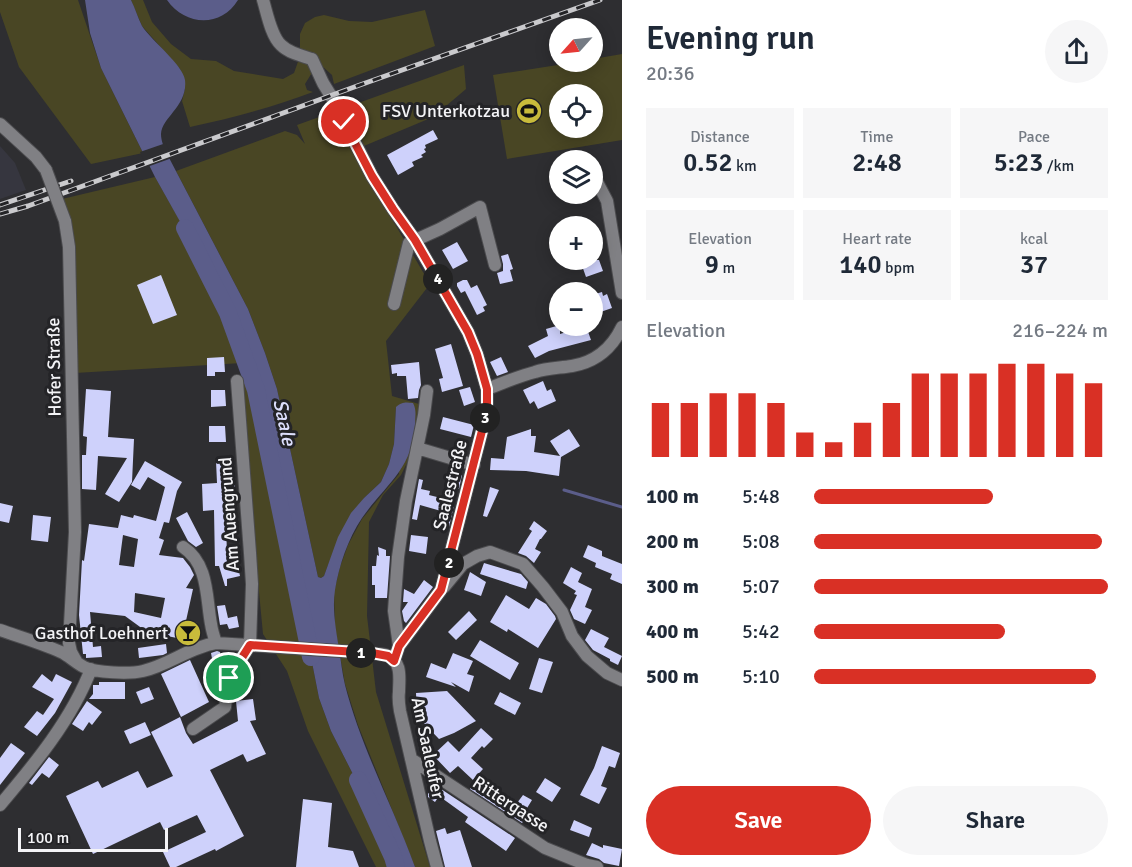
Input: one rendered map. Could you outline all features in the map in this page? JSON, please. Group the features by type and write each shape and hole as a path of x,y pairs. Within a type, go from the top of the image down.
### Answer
{"street":[{"name":"Saalestraße","path":"263,0 271,29 280,45 300,56 312,59 372,176 415,240 468,332 487,389 484,423 441,590 399,646 394,661"},
{"name":"Hofer Straße","path":"0,124 36,157 46,170 65,221 69,247 75,532 69,643 71,652 85,667"},
{"path":"603,193 607,201 622,293"},
{"path":"394,304 409,243 480,207 495,265"},
{"path":"487,389 538,371 575,366 588,361 610,347 622,327"},
{"name":"Am Auengrund","path":"237,381 252,584 250,645"},
{"path":"399,646 394,611 398,557 427,391"},
{"path":"417,448 474,465"},
{"path":"183,547 195,557 203,578 216,643"},
{"path":"441,590 463,564 477,556 490,552 523,564 562,612 572,636 587,656 607,673 622,680"},
{"path":"0,630 61,652 85,667 122,673 143,671 206,644 216,643 372,653 388,656 394,661"},
{"path":"52,649 66,641 69,632"},
{"path":"193,729 225,706 229,678 250,645"},
{"name":"Am Saaleufer","path":"394,661 400,677 398,699 400,711 437,867"},
{"path":"0,805 35,764 79,698 85,667"},
{"name":"Rittergasse","path":"411,759 545,848 597,867"}],"shaded area":[{"path":"0,0 78,0 101,68 143,153 91,164 19,67 0,12"},
{"path":"131,0 143,0 152,22 171,44 191,59 216,61 234,71 283,79 294,73 300,56 300,34 305,23 324,15 349,21 372,22 425,10 435,46 334,84 332,75 322,66 313,71 305,84 307,90 313,92 252,112 190,127 182,101 185,89 180,69 142,26"},
{"name":"FSV Unterkotzau","path":"622,54 622,140 549,150 549,152 507,159 493,75 549,66 549,72 603,72 603,57"},
{"path":"464,65 466,89 433,117 352,151 430,284 386,341 392,396 419,404 411,455 401,475 383,495 369,522 367,616 376,692 430,867 415,867 358,725 345,684 335,627 334,592 348,545 362,519 399,474 396,407 394,444 381,482 364,498 324,576 318,577 277,389 265,353 248,309 176,171 285,131 297,135 305,144 297,125"},
{"path":"0,146 15,163 26,190 0,199"},
{"path":"155,177 219,291 250,363 261,403 319,698 331,731 399,867 376,867 308,731 287,671 263,634 249,487 242,363 75,373 62,199"}],"water":[{"path":"85,0 131,0 142,26 183,74 185,89 183,97 162,128 162,141 248,309 265,353 277,389 318,577 324,576 338,537 351,513 381,482 394,444 396,407 400,404 413,403 415,425 409,454 396,476 362,518 352,535 339,571 334,605 343,676 352,708 368,754 415,867 399,867 331,731 319,698 261,403 250,363 231,316 155,177 101,68 90,33"},
{"path":"167,0 238,0 222,15 203,20 183,15"}],"pier":[{"path":"166,143 172,158 147,167 140,152"}],"building":[{"path":"433,130 438,139 425,145 426,152 421,155 423,157 412,162 414,166 398,175 387,155"},
{"path":"457,242 468,261 453,269 442,250"},
{"path":"508,254 513,269 510,270 513,281 500,284 497,273 503,271 501,256"},
{"path":"584,270 603,270 603,271 586,277"},
{"path":"161,275 177,315 153,324 137,285"},
{"path":"467,280 471,288 477,285 487,305 483,307 485,311 477,315 465,291 461,293 457,283"},
{"path":"607,294 612,308 603,311 603,296"},
{"path":"549,328 549,336 590,336 591,340 549,351 535,358 528,346 548,336 546,329"},
{"path":"451,344 463,386 442,392 439,379 443,378 435,349"},
{"path":"224,357 225,372 215,372 215,376 207,376 207,358"},
{"path":"501,357 508,372 497,376 490,362"},
{"path":"419,362 421,385 418,398 408,399 406,376 392,374 391,365"},
{"path":"543,381 547,391 551,389 556,401 538,409 534,401 530,404 523,390"},
{"path":"470,387 475,402 464,406 459,390"},
{"path":"86,389 111,391 108,437 134,439 132,482 119,502 105,494 127,458 98,456 96,490 82,489 82,455 86,455 87,437 83,436"},
{"path":"211,390 225,390 226,406 211,407"},
{"path":"443,417 474,425 471,437 440,429"},
{"path":"209,426 225,426 226,442 209,442"},
{"path":"531,429 531,436 536,436 534,452 560,456 550,441 569,429 580,446 561,457 559,476 526,471 490,470 491,458 504,459 507,437"},
{"path":"232,460 235,493 226,494 227,570 238,567 240,576 227,579 227,586 225,586 219,566 215,566 214,510 203,511 202,484 217,483 216,461"},
{"path":"145,461 182,482 177,491 169,523 164,522 159,538 164,540 159,555 183,558 194,575 186,588 193,589 182,639 147,632 125,616 90,612 93,647 101,646 102,657 86,658 86,654 83,654 79,615 82,560 84,561 89,524 118,528 121,515 133,518 134,515 156,521 165,487 148,477 140,490 131,485","holes":["123,535 138,539 134,567 119,565","135,593 165,598 161,618 134,612"]},
{"path":"450,471 462,475 459,489 446,486"},
{"path":"419,479 423,480 421,489 430,491 429,495 449,500 448,503 454,505 449,527 437,524 441,511 420,505 417,520 412,519"},
{"path":"490,487 499,490 487,517 483,516"},
{"path":"0,503 13,506 9,523 0,521"},
{"path":"187,512 203,543 196,547 188,541 176,518"},
{"path":"33,515 51,517 48,542 31,540"},
{"path":"534,521 547,531 535,549 541,552 534,563 518,553 532,531 529,529"},
{"path":"411,535 428,537 426,554 409,551"},
{"path":"588,545 602,551 602,556 622,564 622,584 610,579 612,574 595,567 596,563 583,557"},
{"path":"378,547 386,550 386,556 390,556 387,598 375,598 375,585 372,585 372,566 376,566 377,555 379,556"},
{"path":"484,563 521,574 528,582 526,589 480,574"},
{"path":"571,567 582,573 578,582 592,589 585,607 592,610 585,624 574,619 570,610 577,595 574,594 576,591 563,583"},
{"path":"470,572 486,582 481,596 464,590"},
{"path":"424,580 433,587 406,623 402,611 408,602 403,602 404,589 414,594"},
{"path":"506,595 529,609 536,598 546,604 555,616 556,619 538,648 508,629 507,632 490,622"},
{"path":"225,605 228,618 237,616 239,627 229,629 227,624 220,625 217,606"},
{"path":"469,611 477,620 456,640 448,632"},
{"path":"591,629 609,638 604,647 622,656 618,665 593,650 585,640"},
{"path":"480,640 519,663 510,680 470,656"},
{"path":"166,644 167,653 139,658 138,648"},
{"path":"220,652 223,670 210,673 208,665 213,664 211,653"},
{"path":"453,653 473,661 467,674 474,676 469,692 451,682 456,687 426,677 431,663 446,669"},
{"path":"539,658 553,662 542,693 529,689"},
{"path":"190,660 209,702 181,717 161,674"},
{"path":"42,674 52,682 56,674 72,682 55,713 37,736 24,727 37,711 43,715 54,699 32,687"},
{"path":"99,682 125,682 125,699 89,699 93,694 93,685 99,685"},
{"path":"149,687 154,699 141,704 136,692"},
{"path":"447,691 476,721 439,739 417,716 416,693"},
{"path":"500,692 521,703 515,715 494,704"},
{"path":"253,699 256,720 250,721 266,754 247,762 243,754 210,770 244,836 216,851 215,849 176,867 170,867 163,852 206,832 197,815 164,830 160,822 93,854 66,796 98,781 102,788 138,771 147,788 173,776 151,732 180,717 193,744 238,721 236,701"},
{"path":"87,701 102,712 92,725 89,722 83,731 72,724"},
{"path":"145,722 151,735 130,744 124,731"},
{"path":"481,728 493,739 484,748 482,746 471,758 483,769 473,780 458,766 450,773 433,755 448,741 459,752"},
{"path":"11,743 25,753 0,785 0,758"},
{"path":"602,746 620,753 615,768 609,766 601,786 607,788 599,804 580,795"},
{"path":"49,757 59,765 49,778 42,773 32,785 29,783"},
{"path":"545,778 561,788 552,802 536,792"},
{"path":"435,785 515,838 506,851 465,822 468,817 439,796 435,802 428,797"},
{"path":"494,785 500,789 497,794 514,807 523,795 532,800 524,813 528,815 522,823 470,789 472,786 486,796"},
{"path":"303,799 332,803 328,847 353,851 359,867 296,867"},
{"path":"574,820 592,828 589,837 570,830"},
{"path":"445,828 447,834 460,830 472,867 445,867 436,831"},
{"path":"592,843 603,848 603,845 622,849 619,866 604,863 586,855"}],"waterway":[{"name":"Saale","path":"185,228 228,313 256,390 311,657"},
{"path":"564,490 622,507"},
{"name":"Saale","path":"358,780 396,867"}],"railway":[{"path":"0,214 28,206 600,0"},
{"path":"0,205 71,181"}],"place":[{"name":"FSV Unterkotzau","path":"529,111"},
{"name":"Gasthof Loehnert","path":"188,633"}],"route":[{"path":"229,678 250,645 372,653 388,656 394,661 399,646 441,590 484,423 487,389 484,374 468,332 415,240 372,176 344,122"}]}
